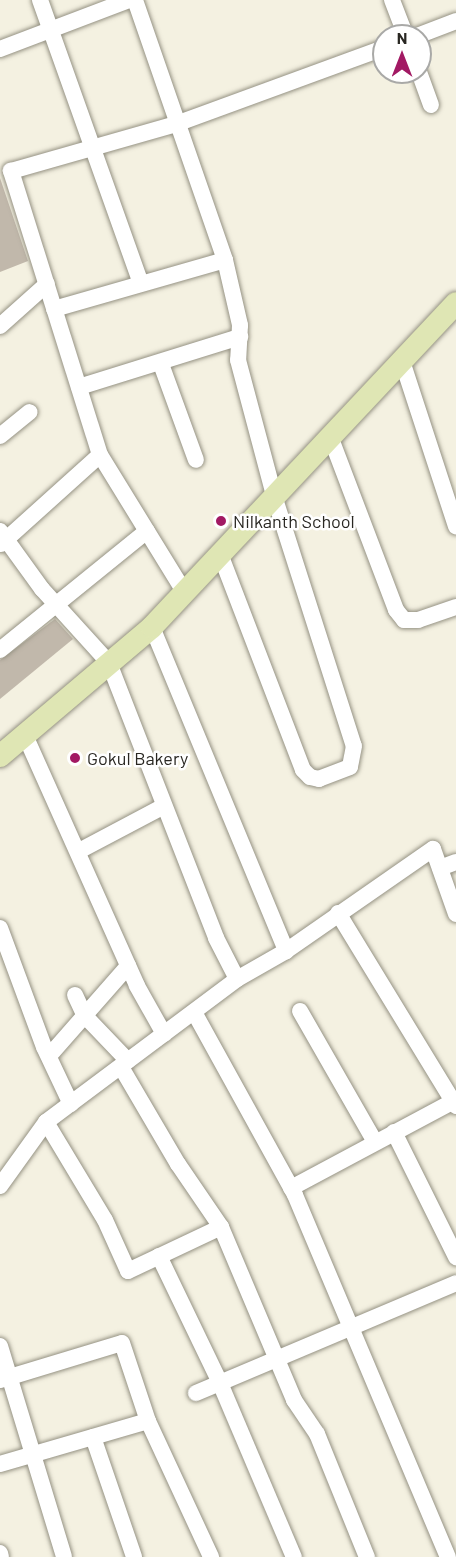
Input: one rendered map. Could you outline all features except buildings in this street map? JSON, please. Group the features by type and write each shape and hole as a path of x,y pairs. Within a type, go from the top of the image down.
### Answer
{"main road":[{"path":"0,756 24,733 152,627 275,499 330,436 456,303"}],"street":[{"path":"40,0 141,283"},
{"path":"0,49 51,32 129,0"},
{"path":"135,0 176,124 225,260 240,337 238,360 275,499 354,746 350,767 319,779 310,777 303,770 220,554"},
{"path":"392,0 401,24"},
{"path":"432,30 456,21"},
{"path":"185,593 100,455 11,171 94,150 176,124 372,52"},
{"path":"423,84 431,105"},
{"path":"54,309 225,260"},
{"path":"0,326 47,284"},
{"path":"79,387 161,364 240,337"},
{"path":"402,361 456,526"},
{"path":"161,364 196,460"},
{"path":"0,436 30,412"},
{"path":"330,436 396,610 404,620 418,620 456,607"},
{"path":"100,455 2,538 56,605 109,663 216,938 237,979"},
{"path":"0,650 147,531"},
{"path":"152,627 286,951"},
{"path":"24,733 79,851 128,966 164,1034"},
{"path":"79,851 164,806"},
{"path":"2,1181 46,1122 237,979 286,951 433,849 456,914"},
{"path":"440,868 456,862"},
{"path":"291,1188 455,1102 338,913"},
{"path":"0,928 49,1056 71,1104"},
{"path":"49,1056 128,966"},
{"path":"75,995 85,1016 124,1064 177,1164 220,1227 294,1400 316,1434 367,1557"},
{"path":"300,1011 375,1142"},
{"path":"194,1012 291,1188 448,1557"},
{"path":"46,1122 105,1220 128,1271 220,1227"},
{"path":"394,1132 456,1257"},
{"path":"159,1256 220,1383 294,1557"},
{"path":"196,1393 456,1283"},
{"path":"4,1379 122,1343 148,1421 211,1557"},
{"path":"0,1346 4,1379 32,1455 64,1557"},
{"path":"0,1464 148,1421"},
{"path":"93,1437 134,1557"}],"place":[{"name":"Nilkanth School","path":"221,521"},
{"name":"Gokul Bakery","path":"75,758"}]}
